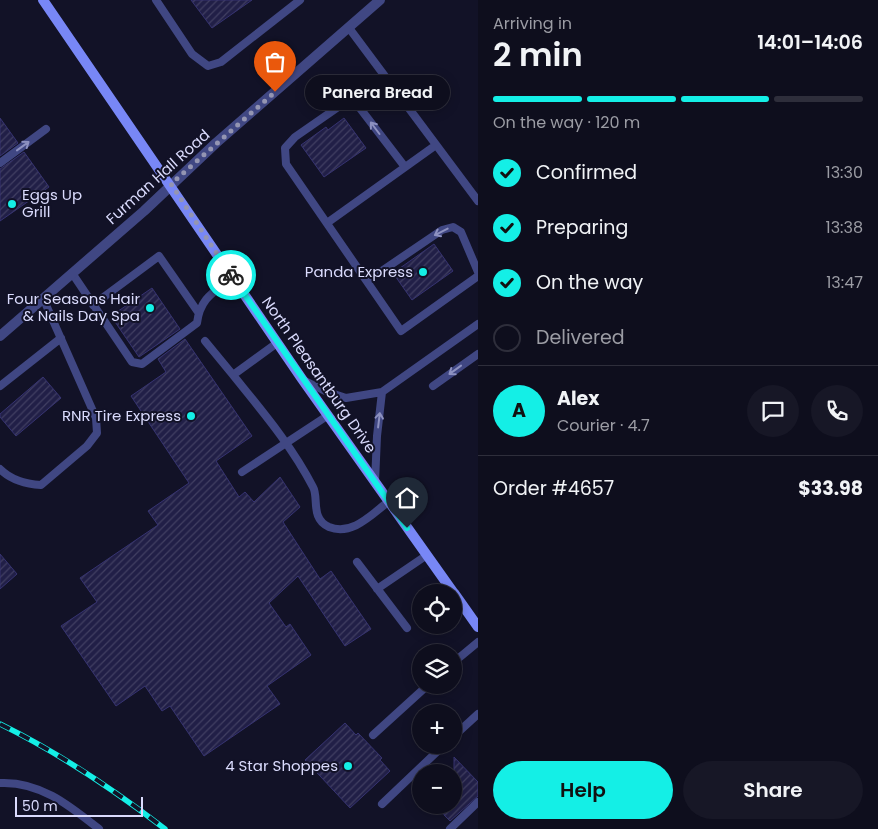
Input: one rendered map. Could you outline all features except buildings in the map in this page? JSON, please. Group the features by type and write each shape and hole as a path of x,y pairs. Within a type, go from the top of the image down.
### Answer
{"main road":[{"name":"North Pleasantburg Drive","path":"43,0 171,184 302,380 447,584"},
{"name":"North Pleasantburg Drive","path":"462,605 478,627"}],"street":[{"name":"Furman Hall Road","path":"0,336 144,212 171,184 380,0"}],"lane":[{"path":"158,1 192,54 208,66 221,62 300,0"},
{"path":"349,28 478,201"},
{"path":"405,167 356,103 344,103 289,142 285,148 286,164 400,331 478,276"},
{"path":"0,163 46,130"},
{"path":"327,223 436,145"},
{"path":"367,281 442,230 453,227 461,232 478,272"},
{"path":"93,305 159,256 198,312"},
{"path":"72,273 132,362 142,364 197,323 198,312 204,300 233,277"},
{"path":"0,469 5,474 26,484 41,485 87,446 97,433 96,418 43,298"},
{"path":"302,380 346,398 382,392 478,324"},
{"path":"0,386 61,338"},
{"path":"205,341 287,442 315,490 314,509 326,526 342,531 360,523 388,502"},
{"path":"233,375 277,343"},
{"path":"433,386 478,354"},
{"path":"375,483 377,436 382,392"},
{"path":"242,472 327,416"},
{"path":"377,589 427,555"},
{"path":"357,562 407,628"},
{"path":"462,655 478,642"},
{"path":"373,735 418,694"},
{"path":"462,729 478,714"},
{"path":"382,804 435,754"},
{"path":"0,783 14,782 60,798 99,829"},
{"path":"450,829 478,802"}],"railway":[{"path":"0,724 85,772 165,829"}],"way so far":[{"path":"231,275 171,184 275,92"}],"place":[{"name":"Panera Bread","path":"275,92"},
{"name":"Eggs Up Grill","path":"12,204"},
{"name":"Panda Express","path":"423,272"},
{"name":"Four Seasons Hair & Nails Day Spa","path":"150,308"},
{"name":"RNR Tire Express","path":"191,416"},
{"name":"4 Star Shoppes","path":"348,766"}],"route":[{"path":"231,275 302,380 407,528"}]}
